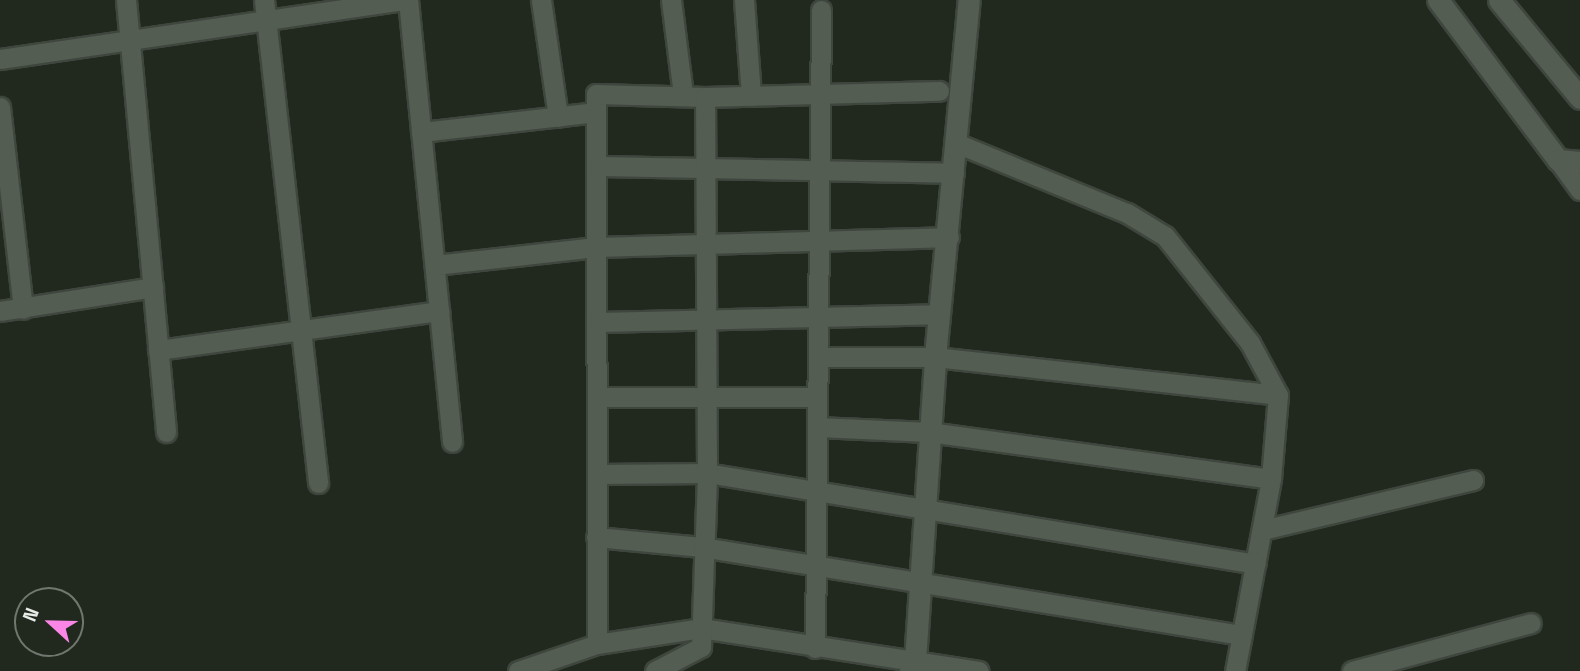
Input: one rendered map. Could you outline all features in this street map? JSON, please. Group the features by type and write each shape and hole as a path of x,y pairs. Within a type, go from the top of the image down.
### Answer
{"street":[{"path":"126,0 166,432"},
{"path":"264,0 317,483"},
{"path":"0,59 129,36 267,24 407,0 452,442"},
{"path":"541,0 558,117"},
{"path":"671,0 682,95"},
{"path":"744,0 751,96"},
{"path":"912,666 935,357 949,237 970,0"},
{"path":"1438,0 1580,190"},
{"path":"1499,0 1580,98"},
{"path":"815,648 820,170 817,94 821,10"},
{"path":"597,644 596,94 705,97 939,91"},
{"path":"655,671 701,648 702,547 707,473 703,395 705,97"},
{"path":"0,107 23,309"},
{"path":"421,132 596,112"},
{"path":"957,133 1127,213 1164,236 1250,343 1278,395 1271,479 1236,671"},
{"path":"1558,160 1580,162"},
{"path":"596,166 954,173"},
{"path":"435,265 596,247 949,237"},
{"path":"0,312 152,287"},
{"path":"158,350 300,326 439,311"},
{"path":"596,322 939,314"},
{"path":"818,357 935,357 1278,395"},
{"path":"597,397 817,397"},
{"path":"817,427 929,432 1271,479"},
{"path":"597,474 707,473 1256,564"},
{"path":"1262,530 1473,480"},
{"path":"596,537 702,547 920,580 1242,635"},
{"path":"1363,670 1531,623"},
{"path":"518,671 597,644 701,628 912,666 979,671"}]}
